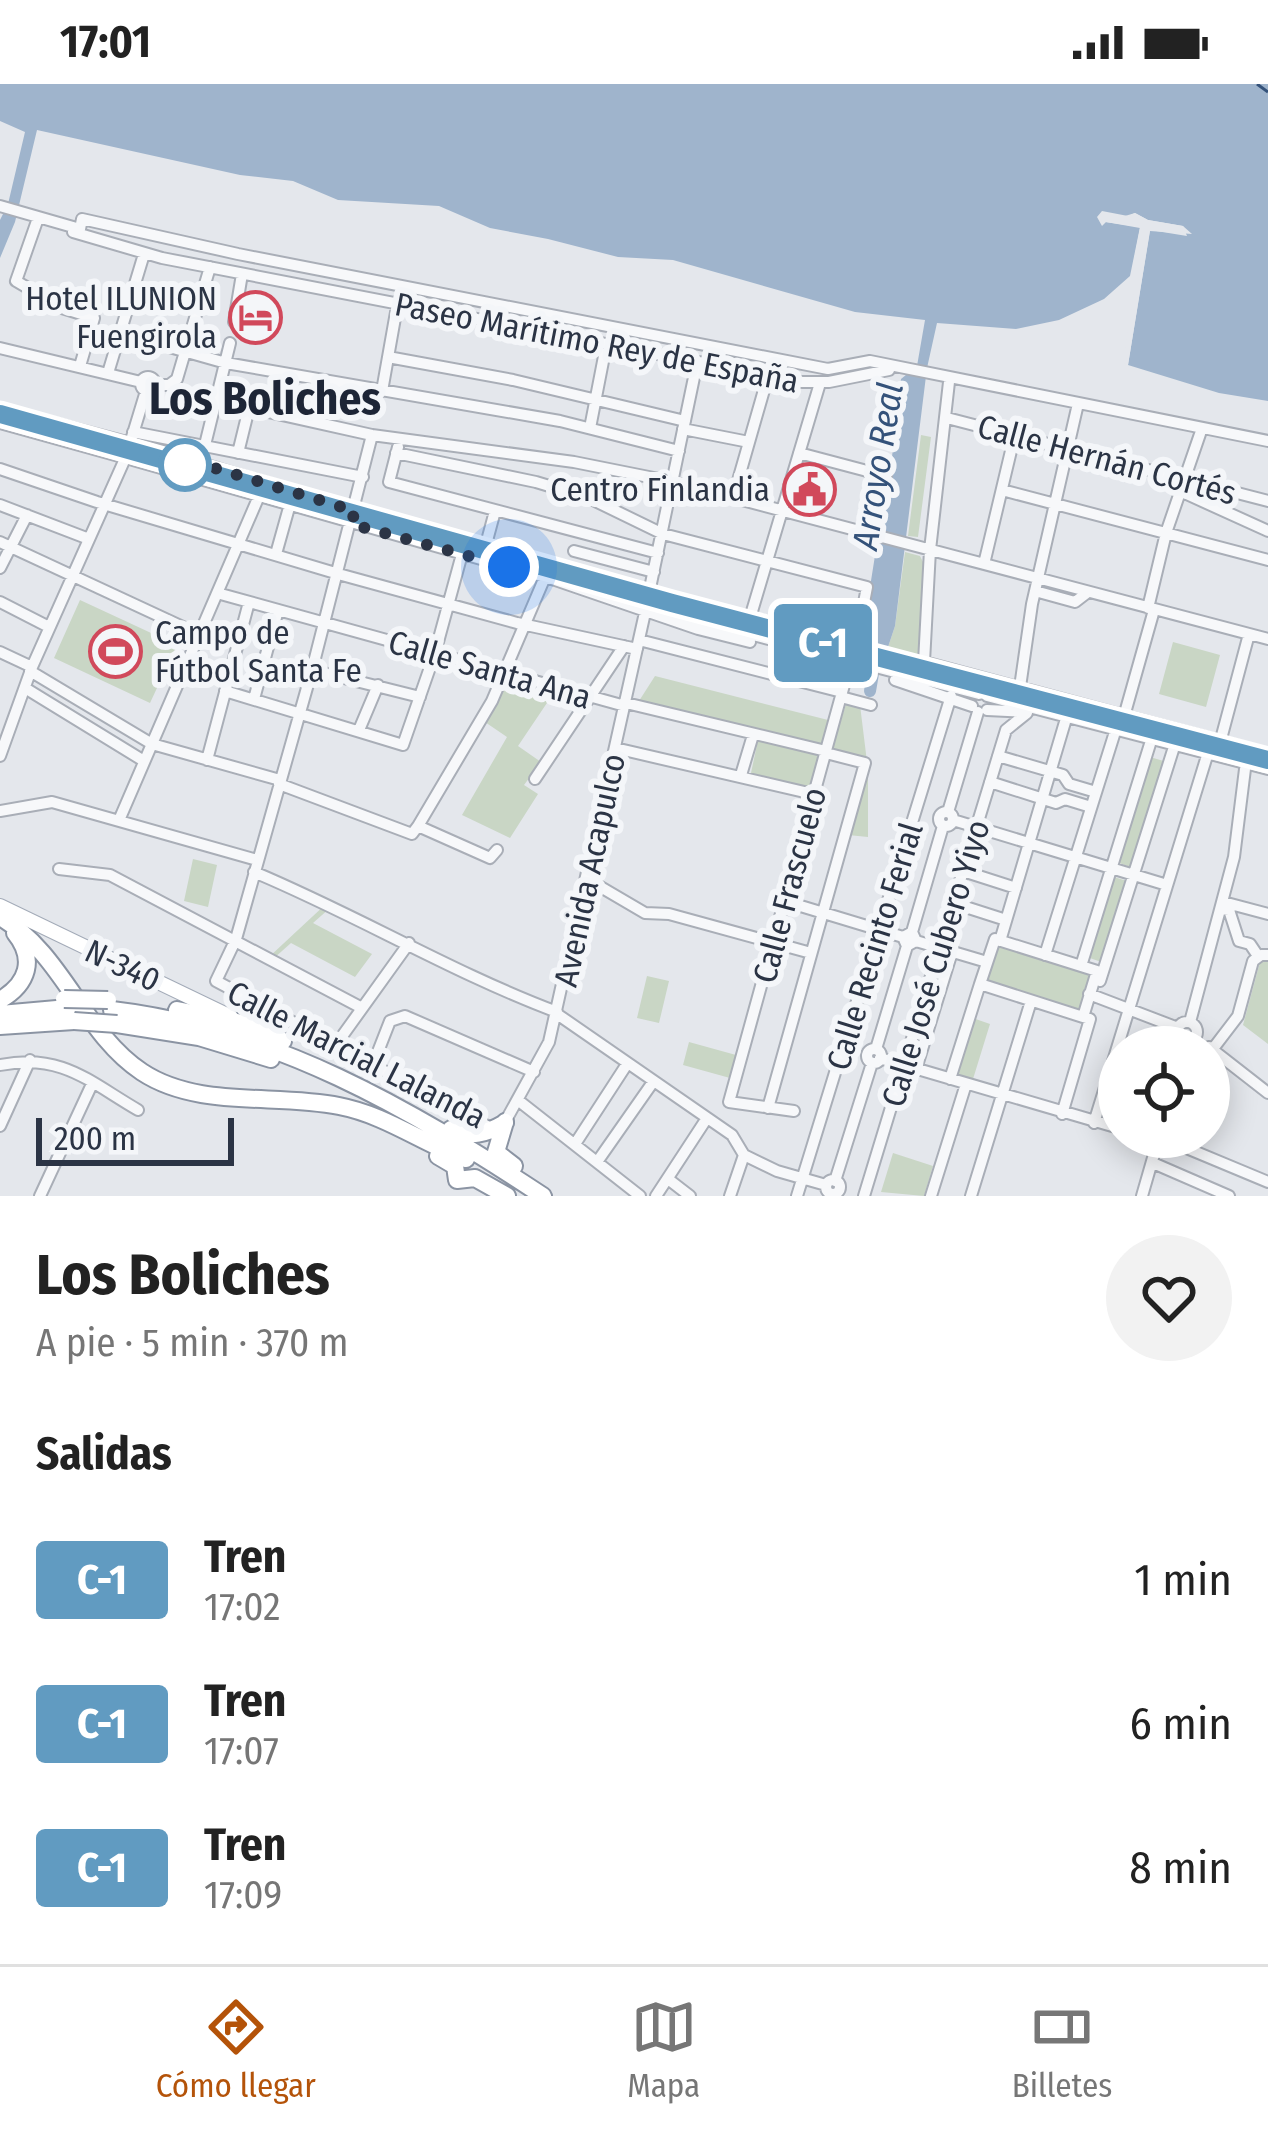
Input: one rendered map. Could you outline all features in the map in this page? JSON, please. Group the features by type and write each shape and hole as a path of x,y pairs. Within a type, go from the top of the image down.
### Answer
{"highway":[{"path":"0,919 23,943 28,960 26,976 0,1006"},
{"path":"0,919 41,948 106,1039 144,1073 196,1092 336,1105 364,1112 466,1160"},
{"path":"0,1006 158,1016 230,1033 320,1066 399,1106 543,1196"},
{"path":"0,1026 69,1009"},
{"path":"112,1012 215,1016 247,1024 369,1084 399,1106"},
{"path":"112,1012 268,1058 381,1109 524,1196"},
{"path":"364,1112 455,1166 457,1180 475,1178 507,1196"},
{"path":"418,1117 463,1135 487,1133 502,1124"},
{"path":"502,1124 496,1152 560,1196"}],"main road":[{"name":"N-340","path":"0,906 247,1024"}],"street":[{"name":"Paseo Marítimo Rey de España","path":"0,208 144,254 697,363 820,383 899,369 1076,409 1268,444"},
{"path":"80,366 94,318 62,308 16,280 33,218 80,229 82,219 150,237 828,369 870,361 899,369"},
{"path":"108,373 144,254"},
{"path":"125,459 118,449 131,439 153,386 181,352 206,267"},
{"path":"234,322 242,274"},
{"path":"382,391 401,286"},
{"path":"119,333 226,363 590,428 679,451"},
{"path":"204,448 230,343"},
{"path":"590,428 606,346"},
{"path":"0,348 372,435 574,462 674,482 984,564 1037,585 1088,592 1268,639"},
{"path":"388,357 596,398 749,442"},
{"path":"645,608 662,605 655,594 654,572 697,363"},
{"path":"933,375 1268,444"},
{"path":"734,498 768,376"},
{"path":"950,382 930,550 923,660 1267,751"},
{"path":"750,617 820,383"},
{"path":"238,453 249,408"},
{"path":"0,409 131,439 363,477"},
{"path":"1020,687 1076,409"},
{"name":"Calle Hernán Cortés","path":"947,418 1067,448 1182,485 1268,501"},
{"path":"0,423 259,496 485,548 856,644 867,587 663,534 589,498 536,482 396,453"},
{"path":"984,564 1016,434"},
{"path":"1125,713 1166,533 1200,434"},
{"path":"236,938 372,435"},
{"path":"1,748 125,459 139,453 131,439"},
{"path":"131,439 462,554 698,628 894,675 982,705 1268,772"},
{"path":"400,439 389,482 658,554"},
{"path":"800,452 886,476"},
{"path":"0,469 448,604 871,705"},
{"path":"1182,485 1268,531"},
{"path":"1002,490 1268,560"},
{"path":"120,818 259,496"},
{"path":"276,554 290,504"},
{"path":"0,505 89,539"},
{"path":"485,548 495,511"},
{"path":"0,568 5,545 27,515"},
{"path":"568,572 579,532"},
{"path":"5,545 198,634"},
{"path":"573,553 654,572"},
{"path":"225,691 403,745 436,653 462,554"},
{"path":"0,652 152,744 280,782 412,834 492,701 544,577"},
{"path":"635,590 630,595 645,608"},
{"name":"Calle Santa Ana","path":"217,593 591,698 865,763 823,912"},
{"path":"680,600 689,615 700,621 853,666"},
{"path":"0,602 49,627"},
{"path":"207,760 249,602"},
{"name":"Avenida Acapulco","path":"502,1124 549,1042 625,705 633,645 645,608"},
{"path":"254,699 278,610"},
{"path":"1221,739 1250,634"},
{"path":"535,778 633,645"},
{"name":"Calle Frascuelo","path":"768,1108 729,1102 853,666"},
{"path":"312,670 420,697"},
{"path":"894,675 982,705 1268,772"},
{"path":"359,730 378,686"},
{"path":"25,688 144,761"},
{"name":"Calle Recinto Ferial","path":"796,1196 951,696"},
{"path":"982,705 1006,730 1027,712"},
{"path":"832,1189 982,705"},
{"path":"0,709 14,717"},
{"path":"1000,941 1065,722"},
{"name":"Calle José Cubero Yiyo","path":"862,1196 910,1067 1006,730"},
{"path":"741,775 753,735"},
{"path":"1045,955 1114,735"},
{"path":"1081,966 1150,744"},
{"path":"615,748 813,794"},
{"path":"1083,1017 1173,750"},
{"path":"998,756 1096,791"},
{"path":"1094,1123 1207,759"},
{"path":"1092,995 1184,1025 1234,857 1245,769"},
{"path":"990,782 1056,803 1065,799 1091,807"},
{"path":"1065,799 1070,784"},
{"path":"0,811 52,802 120,818 255,866 507,993 557,1013 732,1135 744,1155 777,1171 862,1196"},
{"path":"916,810 1167,885"},
{"path":"418,826 490,858 497,850"},
{"path":"59,868 110,875 362,1009"},
{"path":"963,871 1016,888"},
{"path":"587,879 646,913 669,914 811,953"},
{"path":"784,901 987,962"},
{"path":"953,903 1006,920"},
{"path":"1222,905 1268,914"},
{"path":"1222,905 1239,941 1263,955 1253,961 1238,1016 1229,1026"},
{"path":"794,1112 768,1108 823,912"},
{"name":"Calle Marcial Lalanda","path":"236,938 216,981 478,1124 502,1124"},
{"path":"950,1079 995,939 1096,971 1092,995"},
{"path":"335,1046 409,944"},
{"path":"980,984 1090,1019 1062,1114"},
{"path":"971,1196 1031,1001"},
{"path":"372,1067 390,1021 405,1016 534,1072"},
{"path":"843,1046 1098,1124"},
{"path":"0,1065 30,1060 60,1064 139,1110"},
{"path":"0,1126 30,1060"},
{"path":"575,1144 627,1064"},
{"path":"1230,1064 1268,1093"},
{"path":"597,1162 653,1082"},
{"path":"40,1196 92,1084"},
{"path":"931,1196 966,1084"},
{"path":"519,1101 640,1196"},
{"path":"656,1196 707,1118"},
{"path":"730,1196 744,1155"},
{"path":"1146,1195 1154,1158"},
{"path":"1210,1158 1268,1182"},
{"path":"1153,1163 1229,1196"},
{"path":"668,1179 690,1196"}],"green space":[{"path":"921,435 931,437 918,537 908,536"},
{"path":"905,552 920,556 924,564 918,665 885,656 895,626"},
{"name":"Campo de Fútbol Santa Fe","path":"80,600 177,645 150,703 54,658"},
{"path":"1173,642 1220,655 1206,707 1159,694"},
{"path":"655,676 832,721 824,746 639,701"},
{"path":"505,681 553,694 518,746 541,762 524,785 538,794 510,838 462,815 507,737 482,720"},
{"path":"847,701 860,705 868,770 868,837 848,835 860,758 832,749"},
{"path":"758,740 820,753 809,788 751,773"},
{"path":"1150,757 1167,762 1134,868 1116,862"},
{"path":"193,859 217,865 208,907 184,901"},
{"path":"1111,876 1130,882 1104,963 1087,957"},
{"path":"327,903 330,908 313,923 372,954 355,977 291,943 273,959 269,957"},
{"path":"997,943 1092,973 1080,1012 985,982"},
{"path":"1268,960 1268,1044 1243,1025 1260,962"},
{"path":"647,976 669,981 659,1023 637,1018"},
{"path":"967,1016 990,1024 973,1079 949,1071"},
{"path":"689,1042 736,1055 730,1078 683,1065"},
{"path":"893,1153 933,1166 924,1196 881,1192"}],"water":[{"path":"0,84 1268,84 1268,401 1219,393 1128,365 1150,230 1187,236 1183,226 1135,213 1105,222 1140,227 1130,276 1104,299 1059,320 1016,329 937,323 927,368 895,626 885,656 860,650 877,543 884,526 901,379 917,366 925,320 855,312 673,260 618,257 490,228 439,206 338,200 293,181 240,175 37,130 15,222 0,258 0,220 25,132 0,121"}],"pier":[{"path":"1102,211 1135,213 1183,226 1192,234 1150,231 1128,365 1123,363 1136,279 1129,286 1140,228 1106,222 1102,226 1097,217"}],"waterway":[{"name":"Arroyo Real","path":"870,691 879,639"}],"ferry route":[{"path":"1257,84 1268,92"}],"railway":[{"path":"0,414 672,603 1206,743"}],"train":[{"name":"C-1","path":"0,414 672,603 1268,760"}],"place":[{"name":"Hotel ILUNION Fuengirola","path":"256,317"},
{"name":"Centro Finlandia","path":"809,489"},
{"name":"Campo de Fútbol Santa Fe","path":"116,651"}],"district":[{"name":"Los Boliches","path":"265,398"}],"route":[{"path":"185,465 182,458 355,511 351,524 509,567"}]}
